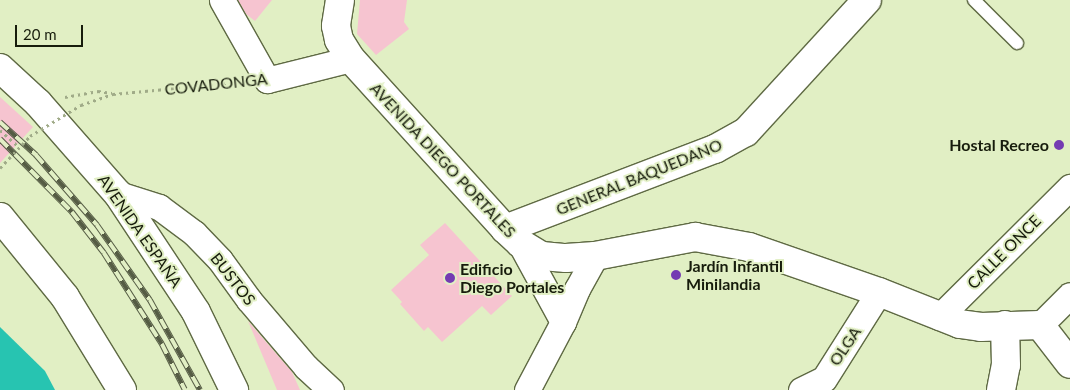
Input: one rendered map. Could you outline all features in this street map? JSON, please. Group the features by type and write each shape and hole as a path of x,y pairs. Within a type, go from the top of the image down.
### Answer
{"street":[{"path":"222,0 267,80"},
{"name":"AVENIDA DIEGO PORTALES","path":"340,0 336,26 339,40 351,59 512,236 542,256 566,258 595,256 694,237 749,247 879,292 960,324 981,327 1040,325"},
{"name":"GENERAL BAQUEDANO","path":"512,236 715,149 746,132 867,0"},
{"name":"COVADONGA","path":"267,80 351,59"},
{"name":"AVENIDA ESPAÑA","path":"0,68 38,103 118,194 196,312 234,390"},
{"name":"CALLE ONCE","path":"939,317 1070,187"},
{"name":"BUSTOS","path":"118,194 159,207 194,233 220,260 249,300 306,367 331,390"},
{"path":"0,217 66,297 122,390"},
{"path":"512,236 563,322"},
{"path":"527,390 595,256"},
{"name":"OLGA","path":"801,390 821,384 879,292"},
{"path":"1070,295 1040,325 1070,364"},
{"path":"1001,390 1006,365 1006,325"}],"lane":[{"path":"974,0 1017,43"}],"path":[{"name":"COVADONGA","path":"0,168 18,146 51,122 81,105 113,94 267,80"},
{"path":"38,103 98,91 113,94"},
{"path":"0,130 18,146"}],"water":[{"path":"0,327 45,371 55,390 0,390"}],"building":[{"path":"238,0 272,0 255,21 246,14"},
{"path":"360,0 407,0 404,22 409,29 376,55 357,34"},
{"path":"0,97 33,127 0,163"},
{"name":"Edificio Diego Portales","path":"445,223 512,296 491,315 482,306 442,342 428,327 424,331 400,304 402,302 391,290 429,255 420,245"},
{"path":"248,321 292,372 300,390 277,390"}],"railway":[{"path":"0,122 36,155 97,225 150,300 200,390"},
{"path":"0,139 72,212 104,253 162,344 185,390"}],"place":[{"name":"Hostal Recreo","path":"1059,145"},
{"name":"Jardín Infantil Minilandia","path":"676,275"},
{"name":"Edificio Diego Portales","path":"450,278"}]}
